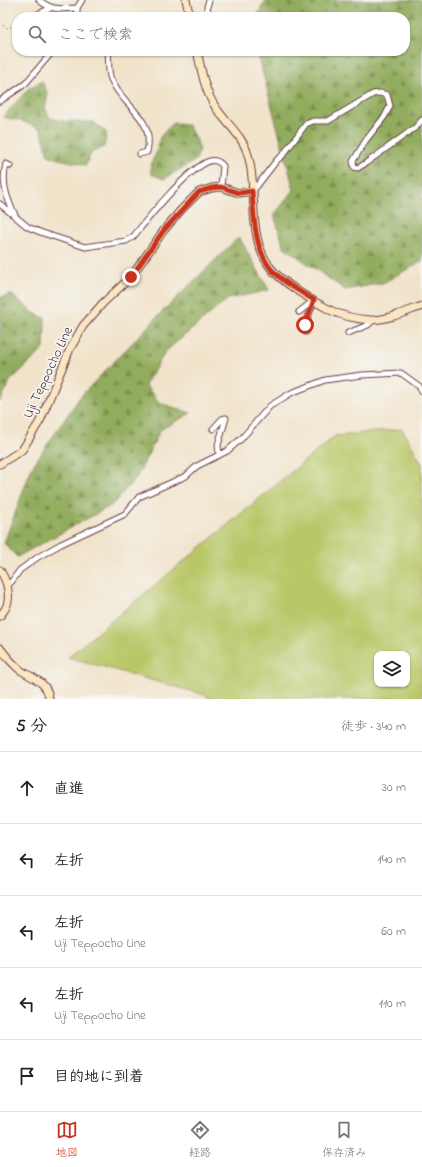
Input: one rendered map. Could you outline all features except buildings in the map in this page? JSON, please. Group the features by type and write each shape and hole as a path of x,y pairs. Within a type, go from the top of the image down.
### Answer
{"main road":[{"path":"186,0 189,12"},
{"path":"198,56 207,88 213,103 231,126 248,154 251,169 257,237 270,268 293,288 332,311 350,317 374,319 394,316 422,306"},
{"name":"Uji Teppocho Line","path":"0,464 22,450 40,421 70,349 83,326 103,303 131,277 164,230 194,197 199,192 221,187 239,193 252,191"},
{"path":"0,570 8,585 7,605 0,616"},
{"path":"0,648 11,662 20,670 42,683 49,699"}],"street":[{"path":"39,0 51,8 77,8"},
{"path":"77,12 77,8 82,0"},
{"path":"208,12 207,7 209,0"},
{"path":"43,12 51,8"},
{"path":"0,100 25,84 49,56"},
{"path":"108,56 110,77 119,94 130,105 147,127 149,142 147,152 140,154"},
{"path":"252,191 276,160 283,155 306,124 313,121 328,121 373,94 380,93 387,95 390,106 385,116 366,140 353,161 354,168 358,168 366,163 416,127 422,120"},
{"path":"0,204 28,227 85,247 126,241 133,237 185,178 207,162 215,160 220,162 223,166 221,187"},
{"path":"10,166 6,164 4,184 7,198 16,218"},
{"path":"299,312 314,300"},
{"path":"306,332 305,325 314,300"},
{"path":"348,334 368,325 374,319"},
{"path":"8,585 20,570 38,558 61,544 125,514 139,497 186,476 197,466 227,451 241,439 270,406 291,392 325,380 362,375 401,373 419,386 422,390"},
{"path":"213,429 222,419 226,418 218,445 219,455"}],"path":[{"path":"0,23 7,28 12,26"}],"green space":[{"path":"266,0 422,0 422,261 383,283 345,290 284,247 274,215 294,190 258,56 410,56 410,12 259,12"},
{"path":"42,81 48,95 45,108 50,118 63,121 94,122 107,133 104,147 91,153 86,165 58,159 48,155 41,129 22,121 3,117 29,88"},
{"path":"173,123 188,125 200,148 196,160 164,179 151,174 151,164 157,151 160,137"},
{"path":"239,237 269,290 228,299 166,351 145,385 160,403 191,413 160,430 138,475 112,505 17,557 4,543 32,467 80,397 159,315"},
{"path":"11,294 34,313 45,318 44,349 10,381 0,402 0,298"},
{"path":"402,429 422,464 422,699 207,699 209,696 68,657 335,436"}],"route":[{"path":"131,277 164,230 199,192 221,187 239,193 252,191 257,237 270,268 293,288 314,300 305,325"}]}
